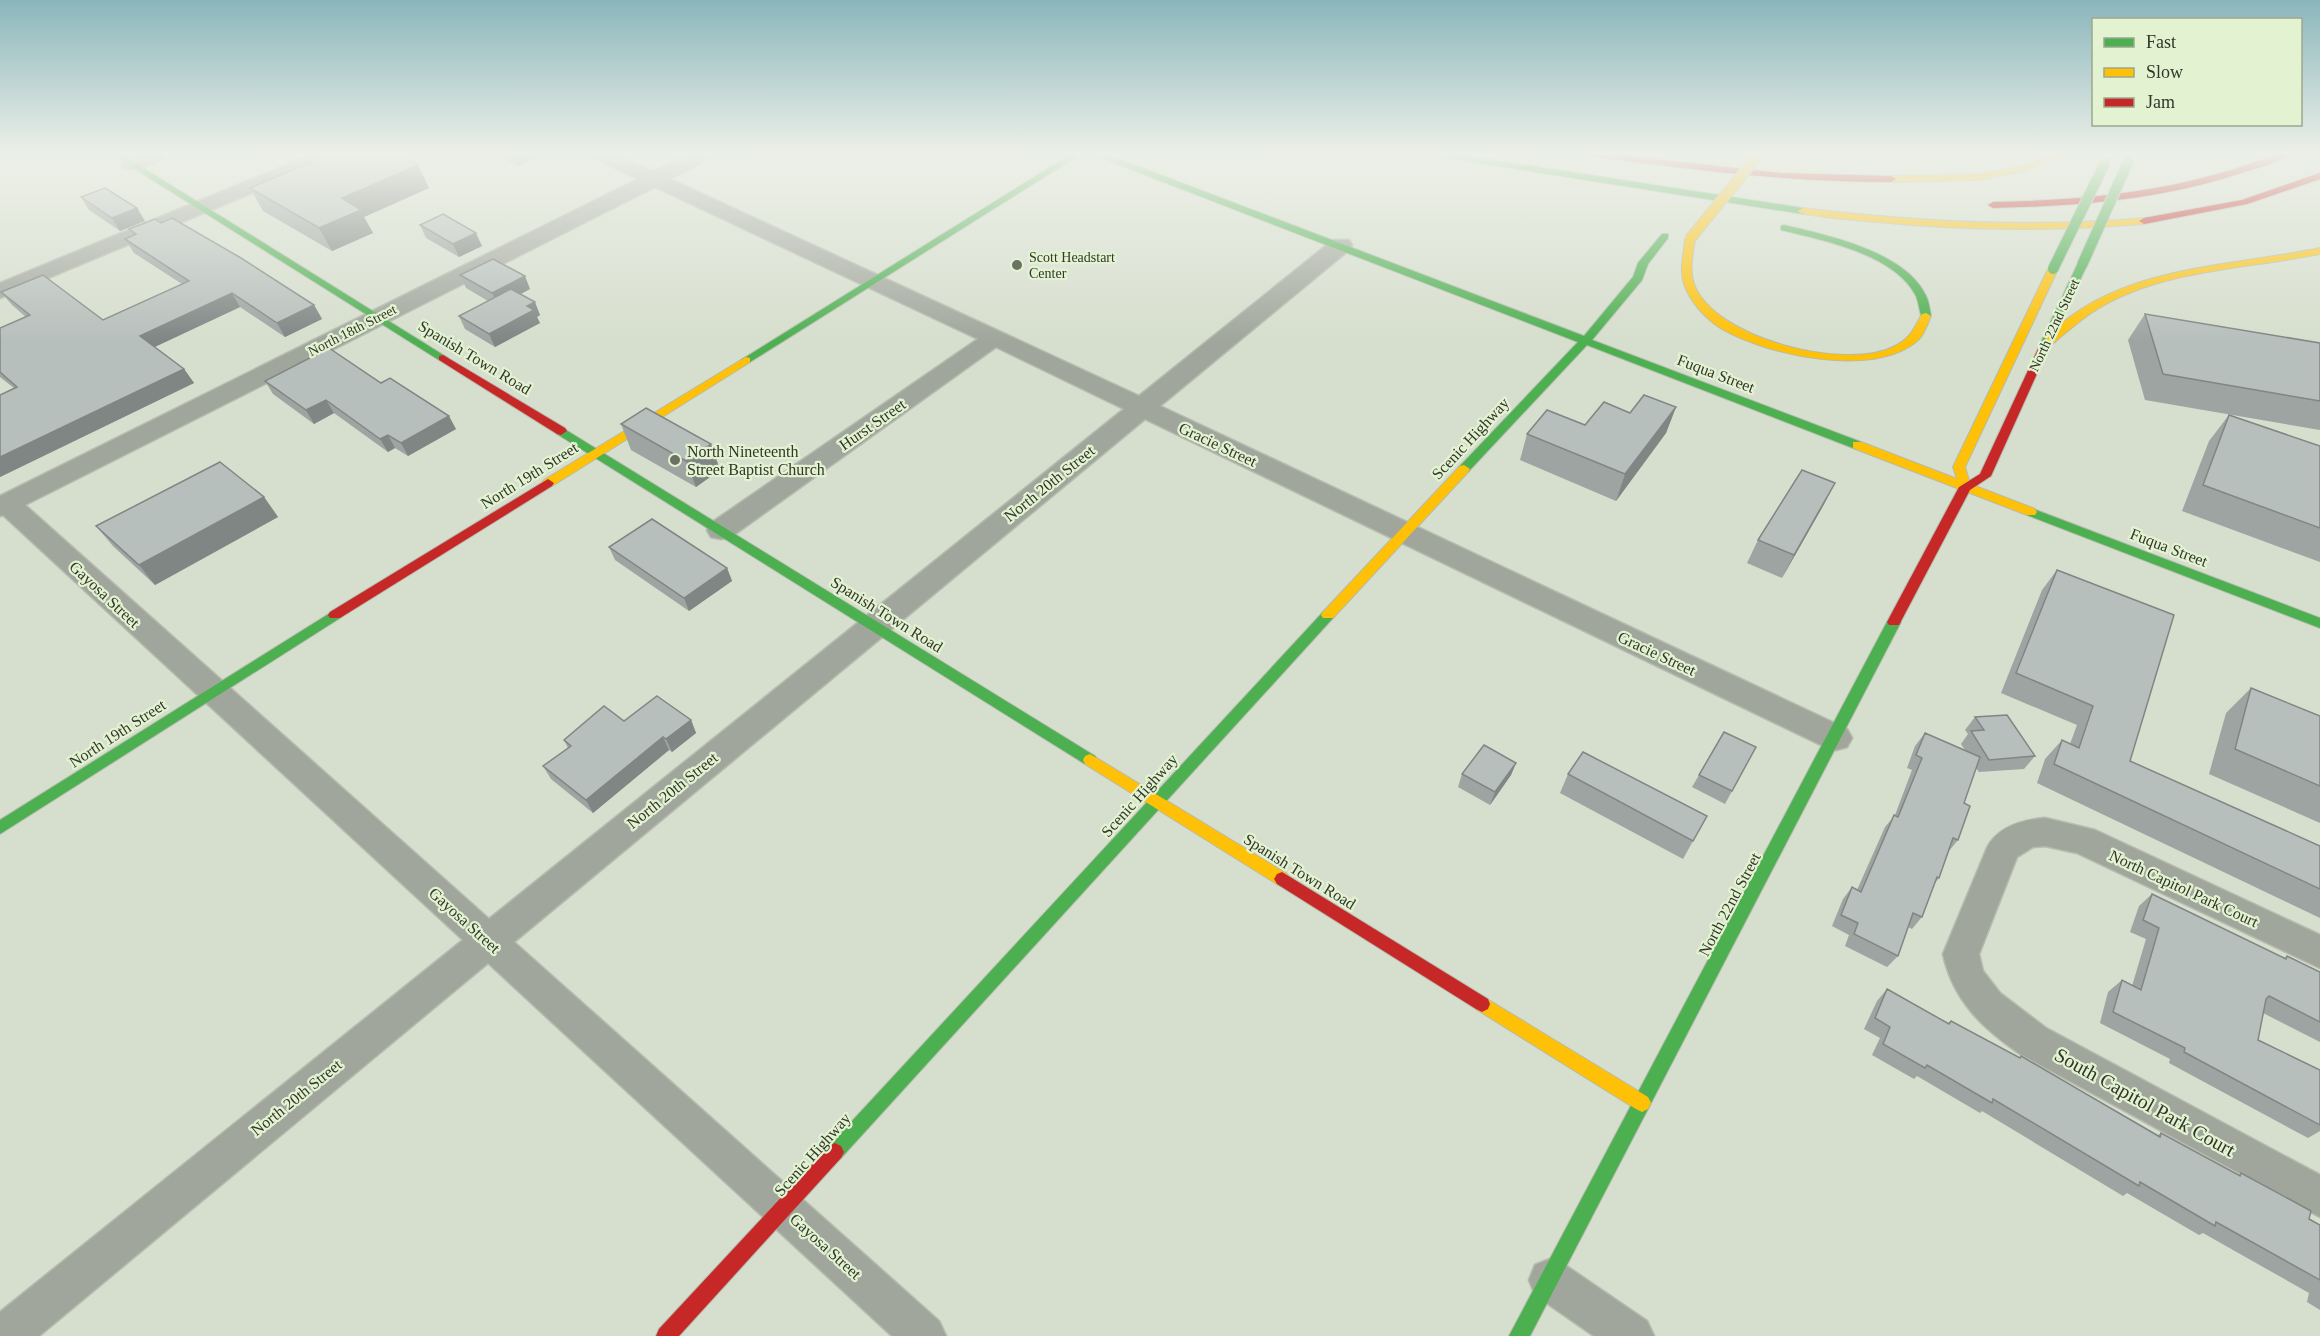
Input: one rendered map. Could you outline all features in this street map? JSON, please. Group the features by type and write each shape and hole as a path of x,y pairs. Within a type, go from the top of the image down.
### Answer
{"main road":[{"name":"Spanish Town Road","path":"217,216 378,318 598,451 721,530 1642,1103"},
{"name":"North 19th Street","path":"0,828 211,692 977,216"},
{"name":"Fuqua Street","path":"1265,216 2320,623"},
{"path":"1675,253 1708,216"},
{"path":"1720,216 1729,218"},
{"path":"1836,216 1928,225 2003,228 2095,225 2174,216"},
{"name":"North 22nd Street","path":"1965,487 1959,467 2079,216"},
{"name":"North 22nd Street","path":"1519,1336 1836,738 1965,487 1984,476 2104,216"},
{"path":"1690,239 1688,275 1693,292 1717,318 1758,341 1783,350 1819,357 1864,357 1901,346 1920,330 1926,317 1923,301 1914,286 1896,271 1876,258 1846,245 1775,226"},
{"name":"Scenic Highway","path":"666,1336 1404,532 1587,339 1638,278 1642,263 1669,232"},
{"path":"2045,345 2081,315 2116,295 2133,289 2168,279 2271,263 2320,251"},
{"name":"Scenic Highway","path":"1638,278 1660,268"}],"street":[{"path":"0,291 180,216"},
{"name":"North 18th Street","path":"4,506 580,216"},
{"name":"Gracie Street","path":"733,216 874,280 1836,738"},
{"name":"North 20th Street","path":"5,1336 1341,245"},
{"name":"Hurst Street","path":"721,530 994,338"},
{"name":"Gayosa Street","path":"4,506 488,940 924,1336"},
{"name":"North Capitol Park Court","path":"2045,832 2083,840 2320,952"},
{"name":"South Capitol Park Court","path":"2045,832 2026,834 2004,848 1961,954 1963,972 1979,995 2012,1027 2033,1041 2320,1197"},
{"path":"1550,1280 1632,1336"}],"building":[{"path":"299,216 346,216 319,228"},
{"path":"438,216 447,216 476,233 453,244 420,225"},
{"path":"172,218 241,258 314,305 277,323 232,293 140,336 184,369 0,457 0,395 17,387 0,372 0,328 30,315 1,292 43,275 103,320 189,281 125,239 136,234 129,229 155,219 161,223"},
{"path":"493,259 525,276 492,293 460,275"},
{"path":"511,289 535,302 527,306 534,310 489,334 459,316"},
{"path":"2145,314 2320,343 2320,401 2163,374"},
{"path":"329,348 381,383 390,378 449,416 401,443 388,435 380,439 326,400 306,410 265,381"},
{"path":"1644,395 1676,407 1625,474 1527,434 1547,410 1585,425 1604,402 1630,413"},
{"path":"646,408 711,444 686,461 621,424"},
{"path":"2229,415 2320,446 2320,528 2203,485"},
{"path":"220,462 264,497 139,565 96,526"},
{"path":"1802,470 1835,483 1794,555 1758,540"},
{"path":"652,519 727,568 684,598 609,547"},
{"path":"2057,570 2174,615 2130,761 2320,846 2320,889 2054,764 2062,740 2079,748 2093,706 2016,673"},
{"path":"2251,688 2320,716 2320,786 2235,749"},
{"path":"657,696 691,720 666,739 663,737 586,800 543,766 571,746 564,740 604,706 624,721"},
{"path":"2007,715 2035,756 1989,760 1971,731 1984,730 1975,717"},
{"path":"1724,732 1756,747 1732,791 1699,775"},
{"path":"1925,733 1980,757 1964,803 1970,806 1958,840 1953,838 1922,917 1913,913 1898,956 1854,934 1858,923 1841,915 1852,887 1861,892 1894,815 1898,817 1922,758 1916,755"},
{"path":"1484,745 1516,763 1495,792 1462,774"},
{"path":"1583,752 1707,816 1693,841 1568,774"},
{"path":"2152,894 2286,959 2287,956 2320,972 2320,1022 2269,996 2266,999 2258,1040 2320,1070 2320,1125 2184,1052 2185,1048 2113,1012 2122,980 2141,990 2159,928 2143,920"},
{"path":"1887,989 1949,1024 1951,1021 2020,1058 2021,1056 2160,1137 2161,1133 2311,1211 2309,1219 2320,1225 2320,1280 2216,1222 2215,1226 2140,1182 2139,1186 1993,1099 1992,1103 1927,1065 1925,1068 1883,1044 1890,1027 1875,1018"}],"traffic: fast":[{"path":"215,216 443,358"},
{"path":"746,360 977,216"},
{"path":"1261,216 1857,445"},
{"path":"2053,269 2079,216"},
{"path":"2082,265 2104,216"},
{"path":"1784,228 1848,245 1892,266 1909,280 1921,297 1926,316"},
{"path":"1464,469 1587,339 1638,278 1643,263 1665,236"},
{"path":"2043,349 2082,265"},
{"path":"561,431 1090,760"},
{"path":"2031,512 2320,623"},
{"path":"0,828 335,615"},
{"path":"835,1152 1328,615"},
{"path":"1519,1336 1894,622"}],"traffic: slow":[{"path":"1690,239 1708,216"},
{"path":"1848,216 1931,224 2016,227 2059,227 2144,221"},
{"path":"1690,239 1688,280 1700,302 1725,326 1744,336 1771,345 1836,357 1867,356 1895,350 1916,337 1926,316"},
{"path":"2045,345 2088,310 2129,289 2183,274 2320,251"},
{"path":"1965,487 1959,467 2053,269"},
{"path":"548,483 746,360"},
{"path":"1857,445 2031,512"},
{"path":"1328,615 1464,469"},
{"path":"1090,760 1282,879"},
{"path":"1482,1004 1642,1103"}],"traffic: jam":[{"path":"2144,221 2168,216"},
{"path":"1894,622 1965,487 1985,476 2043,349"},
{"path":"443,358 561,431"},
{"path":"335,615 548,483"},
{"path":"1282,879 1482,1004"},
{"path":"666,1336 835,1152"}],"place":[{"name":"Scott Headstart Center","path":"1017,265"},
{"name":"North Nineteenth Street Baptist Church","path":"675,460"}]}
